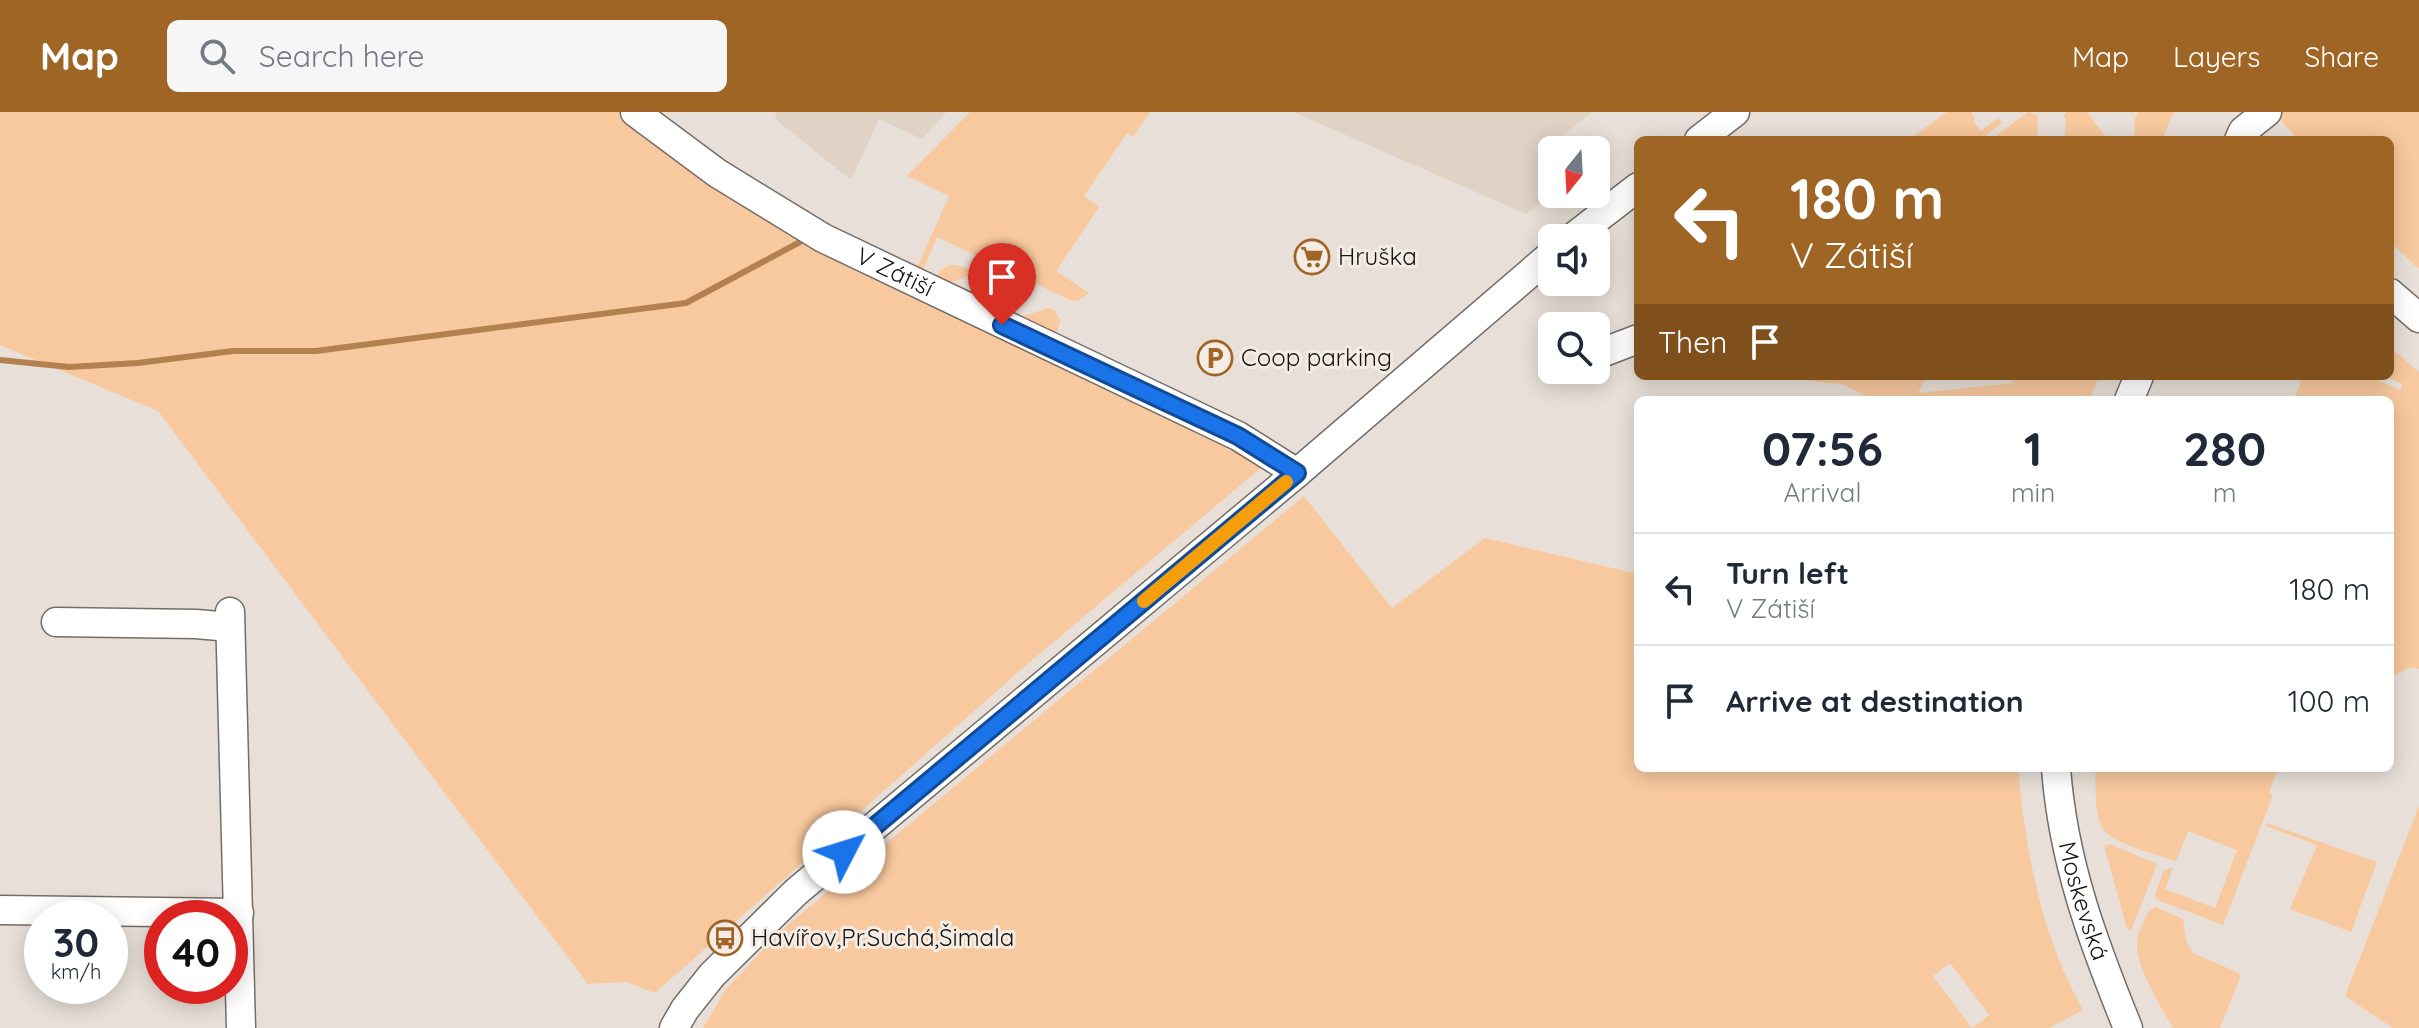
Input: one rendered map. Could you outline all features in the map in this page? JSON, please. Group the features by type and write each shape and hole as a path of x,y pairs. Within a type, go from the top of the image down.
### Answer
{"street":[{"name":"V Zátiší","path":"635,112 717,173 823,238 1226,430 1297,473"},
{"path":"1704,136 1735,112"},
{"path":"2240,131 2267,112"},
{"path":"1590,224 1634,190"},
{"path":"674,1028 712,975 796,892 1297,473 1538,266"},
{"path":"2394,296 2419,318"},
{"path":"1610,350 1634,341"},
{"path":"56,622 196,624 230,620 239,900"},
{"name":"Moskevská","path":"2057,772 2065,839 2079,900 2128,1028"},
{"path":"0,910 144,912"},
{"path":"241,1004 241,1028"}],"shaded area":[{"path":"0,112 636,112 914,275 949,196 907,176 970,112 1150,112 1133,137 1127,133 1084,196 1099,207 1056,271 1089,293 1078,301 937,237 923,270 936,276 945,267 960,266 977,273 952,282 1024,316 1048,308 1054,310 1060,320 1057,334 1268,462 1024,667 655,993 626,982 588,984 158,411 0,345"},
{"path":"775,112 946,112 922,139 879,119 851,180 774,118 777,115"},
{"path":"1293,112 1592,112 1561,136 1538,136 1538,205 1526,214"},
{"path":"1947,112 1971,112 1975,118 1973,121 1981,131 1998,118 2002,123 1985,136 1915,135"},
{"path":"2028,112 2038,115 2037,136 1997,135"},
{"path":"2067,112 2087,112 2105,136 2064,136 2066,119 2063,115"},
{"path":"2139,112 2174,112 2164,136 2134,136 2135,118"},
{"path":"2282,112 2419,112 2419,269 2394,246 2394,136 2295,136 2278,117"},
{"path":"2394,350 2419,372 2419,669 2411,667 2394,676 2394,396 2296,396 2302,380 2378,380 2400,390 2402,384 2394,380"},
{"path":"1805,380 1924,380 1918,393 2013,383 2013,380 2098,380 2092,396 1864,396 1845,385"},
{"path":"1304,496 1392,608 1485,538 1634,573 1634,772 2019,772 2031,862 2046,923 2068,982 2083,1010 2049,1028 1973,1028 1989,1015 1950,963 1933,976 1972,1028 703,1028 726,989 783,929"},
{"path":"2095,772 2277,772 2269,793 2273,795 2223,925 2160,901 2155,896 2163,871 2173,868 2165,889 2215,908 2237,850 2188,831 2176,861 2134,848 2105,832 2096,805"},
{"path":"2419,806 2419,1028 2393,1028 2345,996"},
{"path":"2267,823 2377,862 2351,932 2290,909 2317,845 2266,826"},
{"path":"2110,844 2157,864 2131,931 2127,929 2104,846"},
{"path":"2156,907 2183,919 2186,941 2193,953 2239,973 2240,978 2220,1028 2173,1028 2156,999 2141,965 2137,945 2147,914"}],"waterway":[{"path":"0,360 69,367 138,363 233,351 316,351 686,303 800,242"}],"slow traffic":[{"path":"1144,601 1286,482"}],"place":[{"name":"Hruška","path":"1312,257"},
{"name":"Coop parking","path":"1215,358"},
{"name":"Havířov,Pr.Suchá,Šimala","path":"725,938"}],"route":[{"path":"844,852 1297,473 1238,436 1002,325"}]}
